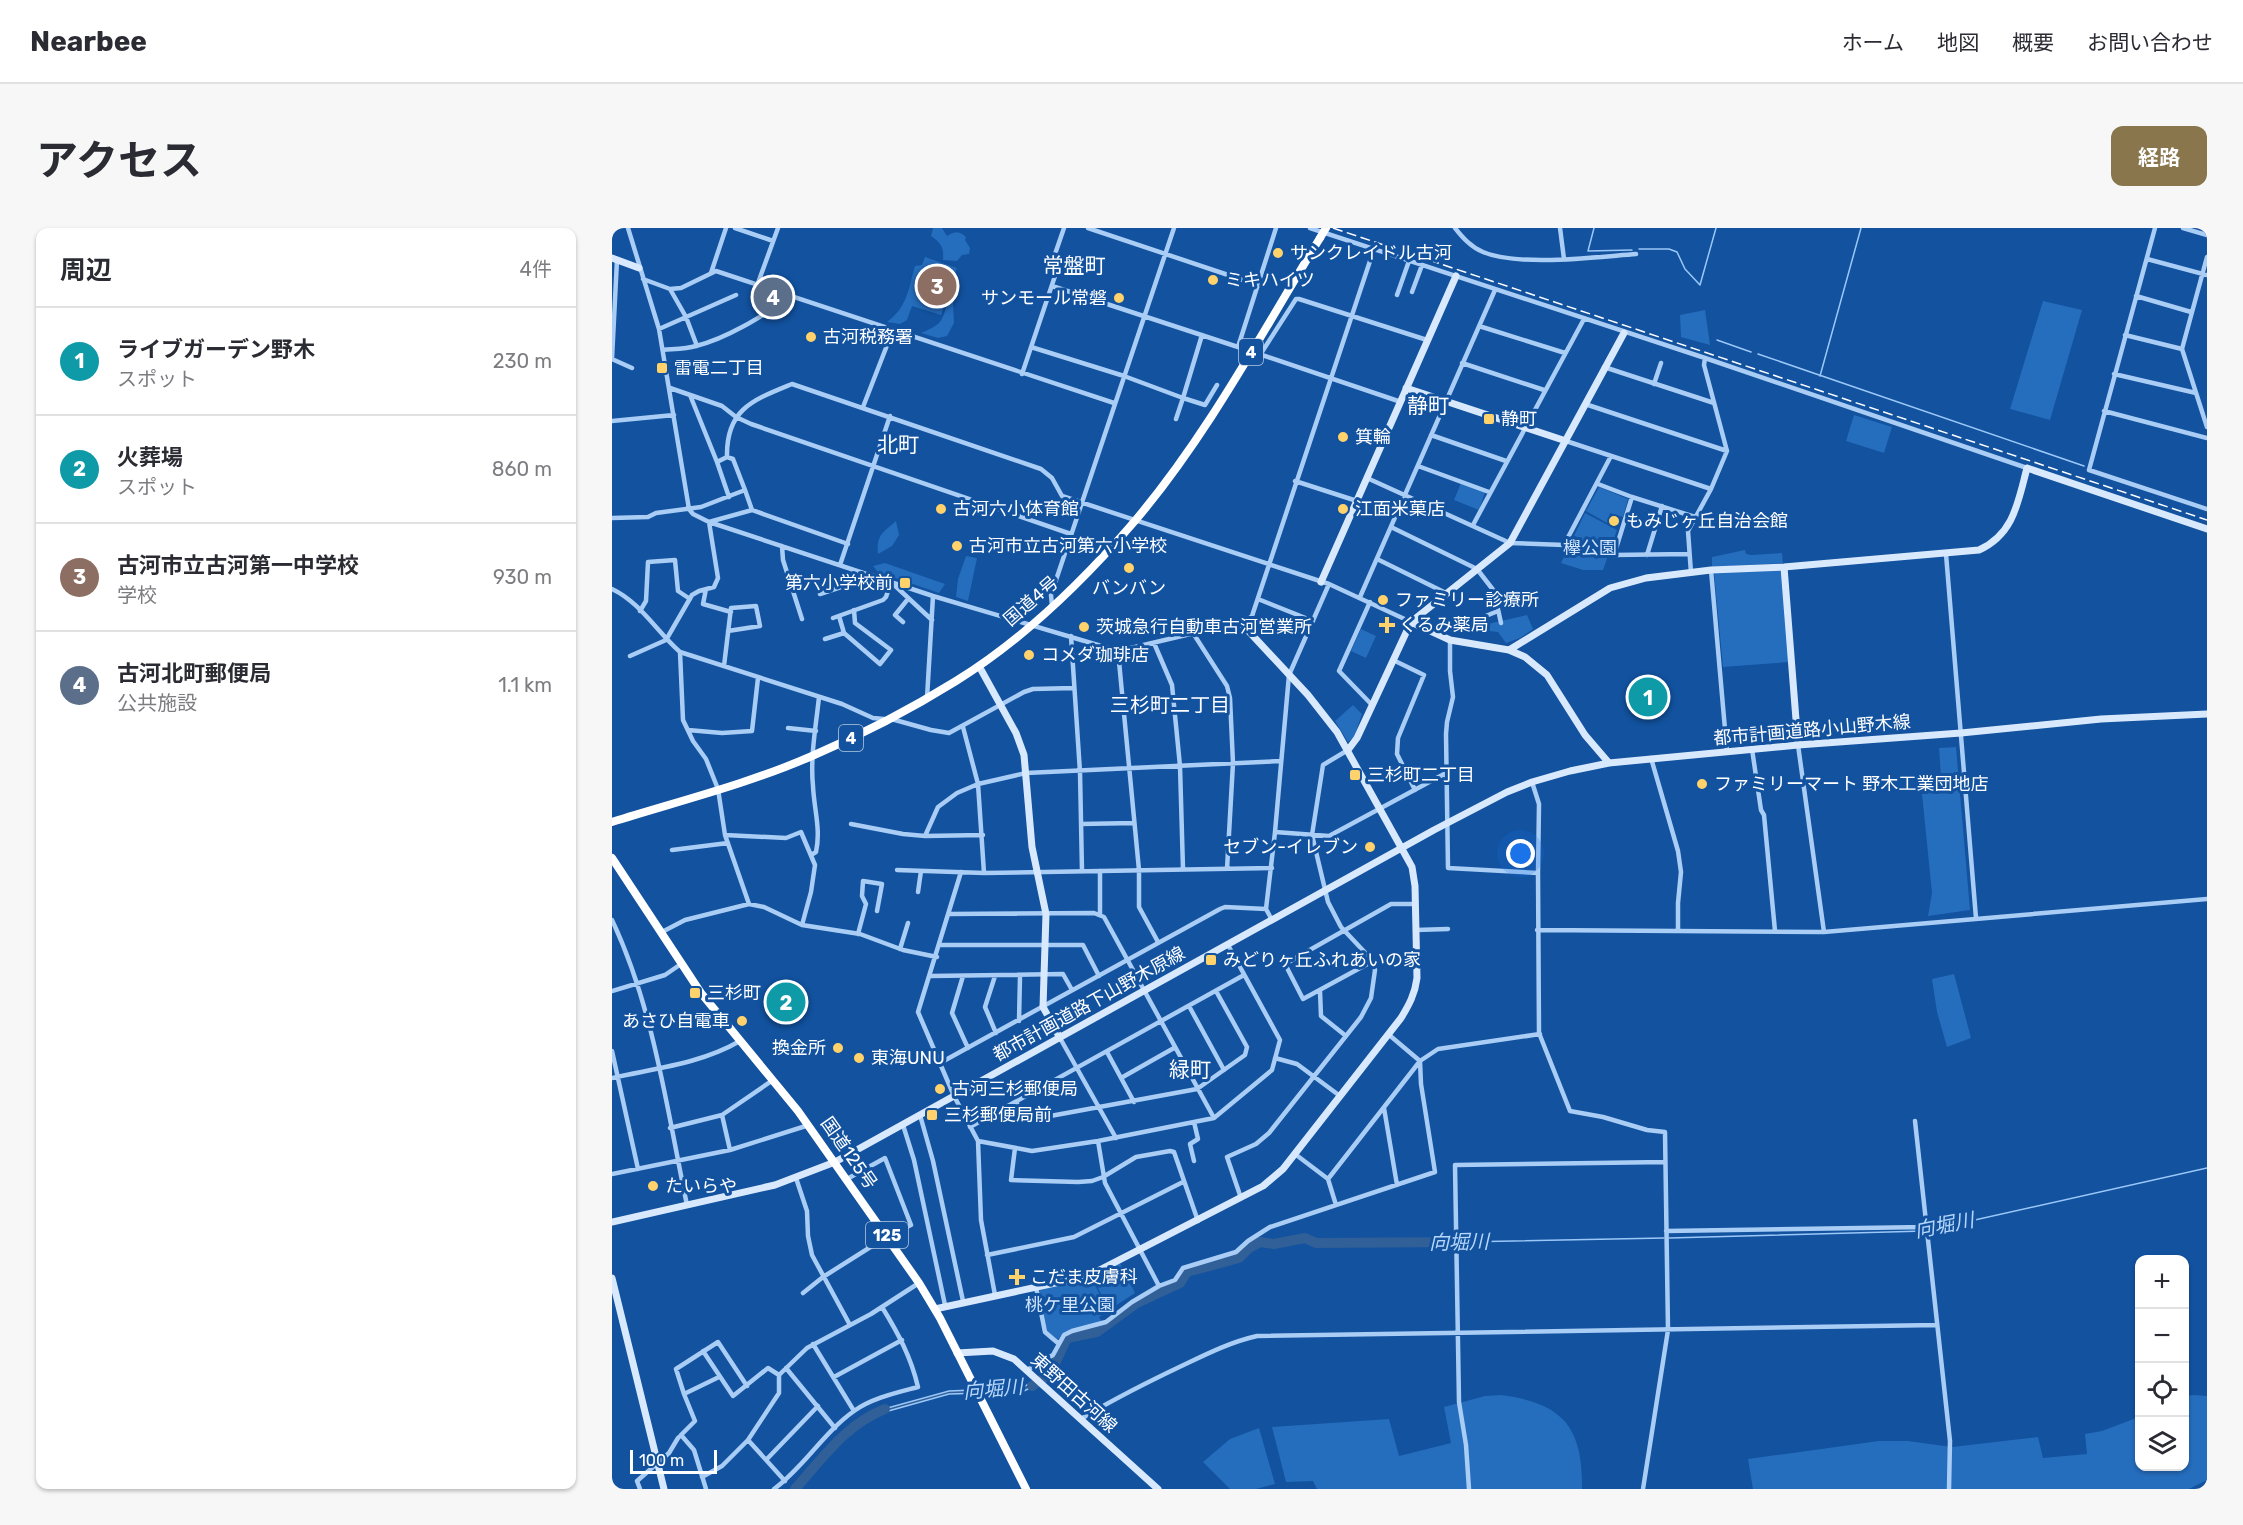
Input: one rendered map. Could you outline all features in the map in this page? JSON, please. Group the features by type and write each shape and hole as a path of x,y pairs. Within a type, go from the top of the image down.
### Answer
{"highway":[{"name":"国道4号","path":"612,822 718,789 812,756 927,698 979,666 1032,624 1086,574 1135,521 1192,444 1326,228"},
{"name":"国道125号","path":"613,860 708,1003 809,1125 888,1236 935,1309 1026,1489"}],"street":[{"path":"628,228 659,329 689,509 693,514 709,522 933,596 1118,651 1233,624 1242,624 1252,616 1295,480 1374,249"},
{"path":"711,273 726,228"},
{"path":"735,228 773,242"},
{"path":"758,284 778,228"},
{"path":"1022,374 1057,269 1054,257 1064,228"},
{"path":"1088,228 1258,285"},
{"path":"1052,606 1052,595 1071,534 1174,228"},
{"path":"1052,286 1240,348 1276,228"},
{"path":"1310,228 1705,358 2207,529"},
{"path":"1455,228 1464,239 1486,254 1526,259 1636,254"},
{"path":"1560,228 1564,259"},
{"path":"2155,228 2088,470 2207,509"},
{"path":"2183,228 2207,235"},
{"path":"2207,257 2182,349 2207,427"},
{"path":"632,368 612,359 615,259 639,268"},
{"path":"2147,259 2204,274"},
{"path":"1397,295 1409,261"},
{"path":"1412,292 1422,265"},
{"path":"643,279 670,289 681,288 716,271 1114,403"},
{"path":"1321,582 1456,276"},
{"path":"670,289 686,317 697,346"},
{"path":"1360,597 1495,290"},
{"path":"659,329 736,295"},
{"path":"663,350 697,346 713,340 768,312 793,296"},
{"path":"2136,296 2191,312"},
{"path":"1401,402 1258,354 1296,299 1427,340"},
{"path":"1473,525 1584,319"},
{"path":"1479,326 1565,353"},
{"path":"863,407 893,330"},
{"path":"1241,1198 1227,1157 1261,1141 1361,1017 1371,998 1375,970 1373,961 1344,930 1328,902 1312,835 1323,765 1348,750 1357,738 1411,622 1510,543 1624,333"},
{"path":"1176,419 1202,335"},
{"path":"2125,335 2182,349"},
{"path":"1031,346 1205,405 1216,385"},
{"path":"1691,573 1688,531 1711,489 1727,451 1704,365 1705,358"},
{"path":"1462,363 1544,390"},
{"path":"1654,384 1661,363"},
{"path":"1604,367 1714,403"},
{"path":"2114,374 2196,393"},
{"path":"727,457 726,443 736,417 755,399 792,384 890,416 1041,469 1052,477 1062,496 1329,584 1450,640 1509,650 1525,657 1547,675 1585,735 1609,763"},
{"path":"670,388 722,406 736,417 1071,534"},
{"path":"1406,388 1711,489"},
{"path":"690,395 729,497"},
{"path":"1585,404 1727,451"},
{"path":"2104,411 2207,438"},
{"path":"612,421 674,415"},
{"path":"840,565 890,416"},
{"path":"1431,435 1506,461"},
{"path":"1367,478 1510,543 1564,545 1611,456"},
{"path":"717,462 727,457 733,459 752,510"},
{"path":"1418,466 1489,492"},
{"path":"1509,650 1610,588 1646,578 1712,570 1784,567 1979,550 1994,543 2010,524 2027,468"},
{"path":"1295,480 1357,501"},
{"path":"1598,484 1695,517"},
{"path":"612,518 648,517 656,513 701,507 745,490"},
{"path":"1632,497 1614,555 1689,554"},
{"path":"1647,555 1662,506"},
{"path":"709,522 752,510 848,544"},
{"path":"630,656 666,640 690,599 699,591 714,587 718,578 709,522"},
{"path":"1391,527 1477,569 1494,591 1501,624"},
{"path":"782,546 783,561 802,620"},
{"path":"1946,554 1976,918"},
{"path":"1377,559 1446,593"},
{"path":"640,611 646,601 648,562 675,560 678,591 690,599"},
{"path":"1784,567 1798,745 1824,932"},
{"path":"1712,570 1727,752"},
{"path":"820,594 874,576"},
{"path":"891,582 932,620"},
{"path":"833,618 883,600 891,582"},
{"path":"1272,920 1266,909 1272,868 1289,675 1329,584"},
{"path":"612,589 627,598 680,652 819,697 873,718 888,719 949,733 1033,689 1074,688"},
{"path":"706,589 703,604 731,612"},
{"path":"927,698 933,596"},
{"path":"903,622 895,615 908,599"},
{"path":"1258,599 1313,621"},
{"path":"1370,602 1339,671 1372,705"},
{"path":"724,666 728,631 731,612 731,608 756,606 760,626 728,631"},
{"path":"839,616 844,633 880,664 891,650 855,623 854,610"},
{"path":"1481,618 1498,611"},
{"path":"935,1309 963,1301 1088,1276 1198,1221 1277,1176 1401,1018 1414,993 1416,903 1414,875 1402,848 1348,750 1324,715 1242,624"},
{"path":"825,639 844,633"},
{"path":"1193,633 1227,686 1230,698 1233,763 1227,868"},
{"path":"1071,636 1080,772 1082,871"},
{"path":"1450,640 1453,697 1447,722 1448,868 1538,873"},
{"path":"1154,643 1172,684 1180,766 1183,869"},
{"path":"1118,651 1139,870 1139,907 1158,942"},
{"path":"680,652 683,720 693,741 706,759 718,789 725,836 749,904"},
{"path":"1393,660 1424,675 1398,738 1397,753 1414,790"},
{"path":"979,666 1020,744 1026,773 1031,839 1046,914 1043,1007 1116,1138"},
{"path":"688,730 722,733 752,730 758,678"},
{"path":"811,855 816,852 819,830 812,785 812,756 819,697"},
{"name":"都市計画道路小山野木線","path":"1434,830 1532,782 1609,763 2101,719 2207,714"},
{"path":"963,727 978,784 984,873"},
{"path":"788,728 816,731"},
{"path":"1752,749 1761,810 1764,815 1775,931"},
{"path":"1651,758 1678,851 1681,872 1678,931"},
{"path":"925,836 938,807 957,792 978,784 1026,773 1281,760"},
{"path":"1275,832 1329,836 1446,773"},
{"path":"1532,782 1539,804 1539,1034 1570,1111 1603,1117 1647,1130 1665,1131 1668,1330 1643,1489"},
{"path":"1081,824 1134,823"},
{"path":"851,824 925,836 983,835"},
{"name":"都市計画道路下山野木原線","path":"612,1222 796,1178 835,1162 1434,830"},
{"path":"725,836 786,838 801,832 815,865 802,925"},
{"path":"672,850 728,843"},
{"path":"897,870 984,873 1272,868"},
{"path":"918,892 921,871"},
{"path":"1100,871 1100,914"},
{"path":"961,872 937,957 918,1012 954,1096 978,1141 981,1220 995,1295"},
{"path":"858,934 867,904 862,896 863,881 882,884 877,911"},
{"path":"1538,930 1824,932 2207,899"},
{"path":"1373,961 1303,999 1285,964 1391,904 1416,903"},
{"path":"661,933 685,921 749,904 764,907 802,925 858,934 937,957"},
{"path":"940,1063 1225,907 1266,909"},
{"path":"949,914 1100,914 1104,916 1174,1048 1215,1118"},
{"path":"612,920 637,984 687,1205"},
{"path":"900,948 908,923"},
{"path":"1416,930 1448,929"},
{"path":"940,945 1083,945 1099,976"},
{"path":"978,1141 1032,1151 1116,1138 1215,1118 1272,1070 1280,1040 1228,945"},
{"path":"612,991 665,975 681,964"},
{"path":"931,976 1063,974 1072,990"},
{"path":"970,1127 1244,975"},
{"path":"963,976 952,1013 968,1048"},
{"path":"995,976 985,1007 996,1033"},
{"path":"1018,1021 1020,976"},
{"path":"1016,1102 1024,1117 1034,1119 1197,1089 1245,1055 1247,1047 1216,990"},
{"path":"1320,991 1321,1016 1346,1036"},
{"path":"1189,1006 1224,1070"},
{"path":"1029,1372 1051,1358 1064,1335 1102,1324 1132,1302 1159,1286 1175,1280 1183,1268 1236,1252 1270,1227 1435,1172 1420,1084 1420,1061 1388,1034"},
{"path":"1328,1179 1420,1061 1438,1049 1539,1034"},
{"path":"615,1077 699,1060 740,1041"},
{"path":"1121,1078 1174,1048"},
{"path":"612,1051 615,1077 638,1169"},
{"path":"1107,1052 1134,1102"},
{"path":"1275,1058 1297,1064 1340,1096"},
{"path":"670,1128 722,1116 773,1080"},
{"path":"1384,1108 1397,1185"},
{"path":"920,1115 933,1161 963,1301"},
{"path":"722,1116 730,1150"},
{"path":"1915,1121 1950,1441 1949,1489"},
{"path":"1194,1122 1198,1139 1190,1144 1194,1161"},
{"path":"612,1174 730,1150 809,1125"},
{"path":"903,1125 914,1160 945,1305"},
{"path":"1098,1141 1103,1177 1159,1286"},
{"path":"1015,1148 1011,1180 1078,1182 1103,1177 1136,1157 1170,1150 1174,1152 1198,1221"},
{"path":"1295,1154 1328,1179 1336,1205"},
{"path":"803,1293 823,1277 888,1236 911,1225 885,1158 847,1179"},
{"path":"1468,1489 1466,1445 1459,1401 1455,1165 1665,1162"},
{"path":"796,1178 807,1211 808,1236 812,1255 850,1325"},
{"path":"987,1255 1074,1237 1184,1182"},
{"path":"1666,1231 1926,1227"},
{"path":"612,1278 664,1489"},
{"path":"702,1477 722,1466 748,1440 779,1393 779,1374 813,1344 919,1284"},
{"path":"1036,1287 1045,1332 1059,1344"},
{"path":"774,1489 785,1481 854,1411 877,1399 918,1387 911,1360 902,1340 882,1307"},
{"path":"1081,1419 1190,1362 1244,1339 1257,1336 1937,1325"},
{"path":"834,1377 902,1340"},
{"path":"640,1489 636,1482 669,1453 695,1421 676,1369 718,1342 747,1386"},
{"path":"813,1344 854,1411"},
{"name":"東野田古河線","path":"957,1353 984,1350 1002,1353 1014,1359 1081,1419 1150,1486 1158,1489"},
{"path":"703,1352 733,1396 768,1368 779,1374"},
{"path":"786,1368 835,1428"},
{"path":"684,1394 719,1377"},
{"path":"766,1460 818,1406"},
{"path":"681,1436 694,1450 706,1489"},
{"path":"748,1440 785,1481"}],"green space":[{"path":"933,228 942,228 947,236 957,232 964,235 970,248 969,254 962,255 957,261 943,260 941,246 931,236"},
{"path":"925,257 957,268 941,315 912,306 907,320 900,324 887,322 903,304 915,266 922,265"},
{"path":"949,299 953,303 954,323 947,336 938,338 921,333 938,324"},
{"path":"2043,301 2082,310 2050,420 2010,409"},
{"path":"1705,310 1710,345 1681,337 1680,315"},
{"path":"1854,415 1892,427 1884,453 1846,441"},
{"path":"1461,483 1485,492 1479,510 1454,500"},
{"path":"1599,487 1628,499 1623,517 1610,513 1607,523 1586,511"},
{"name":"欅公園","path":"1585,513 1617,530 1603,570 1583,570 1561,563"},
{"path":"896,521 899,535 892,546 878,554 880,538"},
{"path":"1745,550 1746,554 1751,555 1782,553 1783,563 1712,567 1712,557"},
{"path":"966,556 977,558 968,601 956,597 958,579"},
{"path":"885,563 945,584 939,593 878,572 873,566"},
{"path":"1782,569 1789,662 1723,667 1714,572"},
{"path":"1527,615 1533,629 1520,638 1506,643 1498,632 1489,631 1488,624"},
{"path":"1361,629 1376,636 1366,658 1351,651"},
{"path":"1353,705 1362,714 1354,737 1348,742 1335,721"},
{"path":"1956,747 1970,910 1928,916 1932,893 1922,794 1942,791 1939,748"},
{"path":"1954,974 1971,1038 1947,1047 1937,1012 1932,979"},
{"path":"1120,1263 1135,1293 1109,1310 1093,1278"},
{"name":"桃ケ里公園","path":"1091,1277 1108,1311 1099,1317 1102,1322 1062,1334 1058,1340 1047,1331 1039,1288"},
{"path":"1501,1395 1540,1404 1565,1422 1573,1434 1578,1449 1582,1489 1317,1489 1313,1481 1286,1482 1272,1427 1389,1419 1399,1456 1451,1443 1444,1407 1485,1396"},
{"path":"2189,1396 2207,1396 2207,1480 2189,1489 1753,1489 1748,1459 1879,1441 1908,1441 1952,1447 2038,1437 2043,1458 2087,1454 2085,1434 2102,1431 2135,1419 2135,1471 2189,1471"},
{"path":"1259,1428 1275,1484 1256,1489 1230,1489 1203,1462 1230,1439"}],"shaded area":[{"path":"1041,1378 1044,1381 1022,1392 949,1394 874,1415 873,1412 949,1391 1021,1388"}],"waterway":[{"path":"1594,228 1588,251 1632,250"},
{"path":"1700,285 1716,228"},
{"path":"1820,376 1861,228"},
{"path":"1639,249 1669,249 1677,252 1685,269 1700,285"},
{"path":"1717,340 1751,352"},
{"path":"1758,354 2084,466"},
{"name":"向堀川","path":"1930,1230 2207,1168"},
{"name":"向堀川","path":"1669,1238 1925,1231"},
{"name":"向堀川","path":"1032,1386 1050,1374 1067,1338 1097,1332 1137,1303 1180,1283 1187,1272 1239,1258 1249,1248 1260,1242 1274,1244 1305,1238 1316,1243 1462,1242"},
{"name":"向堀川","path":"1462,1242 1664,1238"},
{"name":"向堀川","path":"795,1489 825,1454 847,1433 885,1409"}],"railway":[{"path":"1333,228 2207,520"}],"place":[{"name":"サンクレイドル古河","path":"1278,253"},
{"name":"ミキハイツ","path":"1213,280"},
{"name":"古河市立古河第一中学校","path":"937,286"},
{"name":"古河北町郵便局","path":"773,297"},
{"name":"サンモール常磐","path":"1119,298"},
{"name":"古河税務署","path":"811,337"},
{"name":"雷電二丁目","path":"662,368"},
{"name":"静町","path":"1489,419"},
{"name":"箕輪","path":"1343,437"},
{"name":"古河六小体育館","path":"941,509"},
{"name":"江面米菓店","path":"1343,509"},
{"name":"もみじヶ丘自治会館","path":"1614,521"},
{"name":"古河市立古河第六小学校","path":"957,546"},
{"name":"バンバン","path":"1129,568"},
{"name":"第六小学校前","path":"905,583"},
{"name":"ファミリー診療所","path":"1383,600"},
{"name":"くるみ薬局","path":"1387,625"},
{"name":"茨城急行自動車古河営業所","path":"1084,627"},
{"name":"コメダ珈琲店","path":"1029,655"},
{"name":"ライブガーデン野木","path":"1648,697"},
{"name":"三杉町二丁目","path":"1355,775"},
{"name":"ファミリーマート 野木工業団地店","path":"1702,784"},
{"name":"セブン-イレブン","path":"1370,847"},
{"name":"みどりヶ丘ふれあいの家","path":"1211,960"},
{"name":"三杉町","path":"695,993"},
{"name":"火葬場","path":"786,1002"},
{"name":"あさひ自電車","path":"742,1021"},
{"name":"換金所","path":"838,1048"},
{"name":"東海UNU","path":"859,1058"},
{"name":"古河三杉郵便局","path":"940,1089"},
{"name":"三杉郵便局前","path":"932,1115"},
{"name":"たいらや","path":"653,1186"},
{"name":"こだま皮膚科","path":"1017,1277"}],"district":[{"name":"常盤町","path":"1074,265"},
{"name":"静町","path":"1428,405"},
{"name":"北町","path":"898,444"},
{"name":"三杉町二丁目","path":"1170,705"},
{"name":"緑町","path":"1190,1069"}]}
